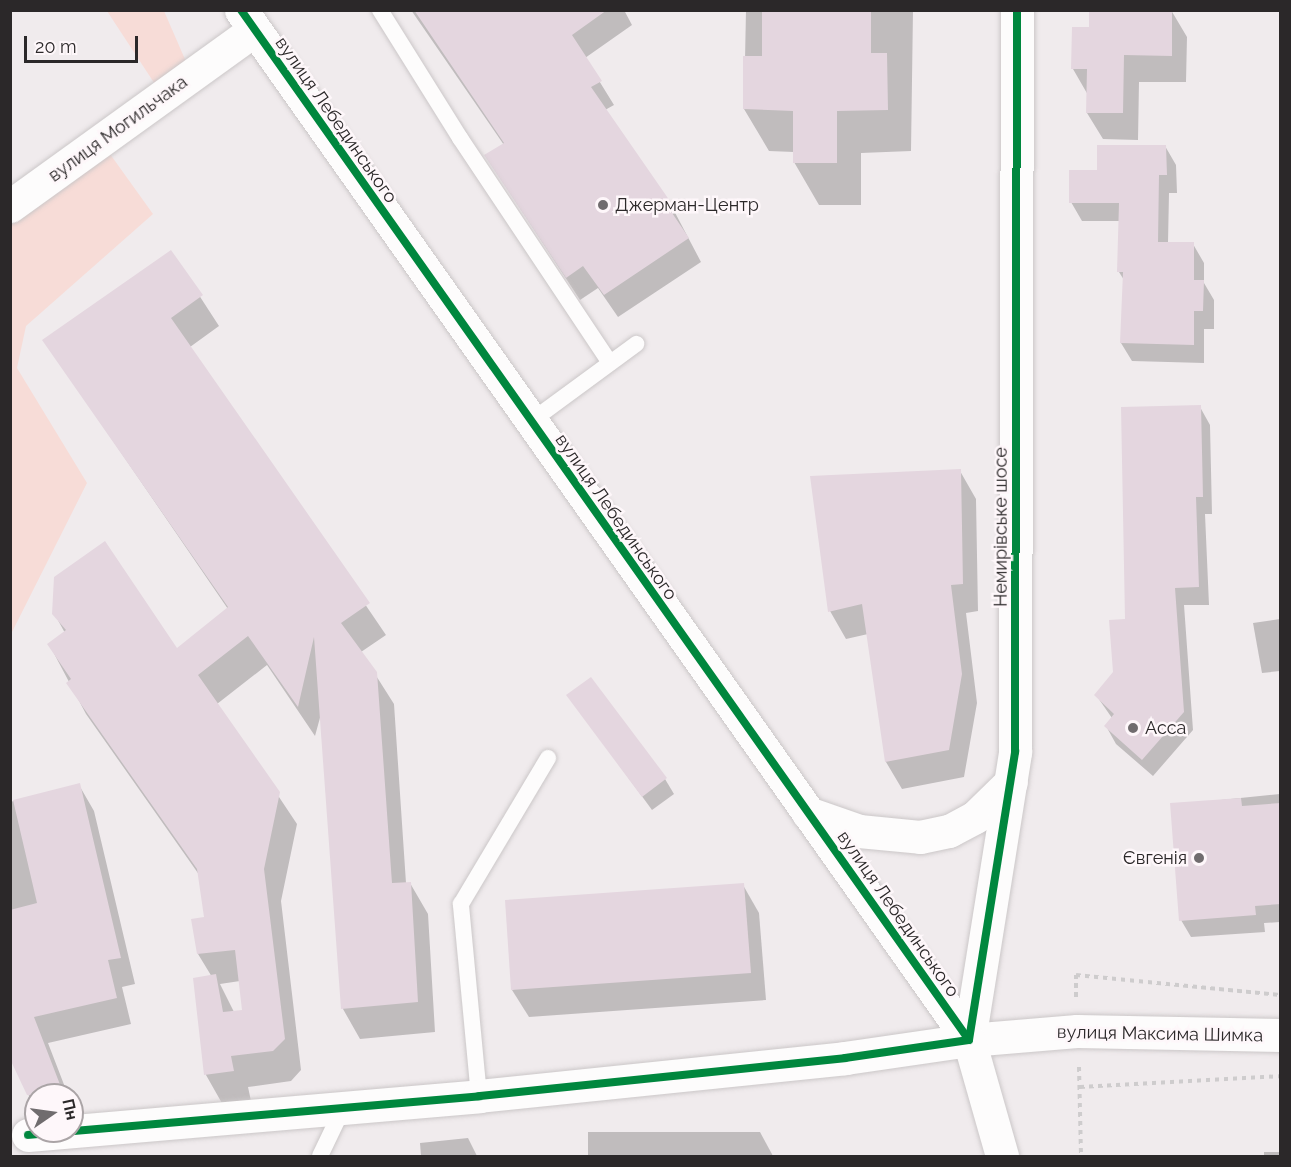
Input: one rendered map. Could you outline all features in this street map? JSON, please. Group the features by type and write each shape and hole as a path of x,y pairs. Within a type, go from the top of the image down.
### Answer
{"street":[{"name":"Немирівське шосе","path":"1002,1156 969,1040 1015,752 1017,10"},
{"name":"вулиця Могильчака","path":"10,206 247,20"},
{"name":"вулиця Лебединського","path":"247,20 969,1040"},
{"path":"808,813 859,831 920,837 949,831 975,817 1011,782"},
{"name":"вулиця Максима Шимка","path":"19,1136 479,1096 845,1058 969,1040 1077,1030 1281,1035"}],"lane":[{"path":"380,10 460,138 610,363"},
{"path":"531,422 636,344"},
{"path":"479,1096 461,904 548,758"},
{"path":"320,1156 344,1108"}],"path":[{"path":"1076,975 1281,995"},
{"path":"1081,1156 1080,1087 1281,1076"}],"shaded area":[{"path":"107,11 164,11 194,80 166,101"},
{"path":"110,154 153,214 26,326 17,368 87,483 11,634 11,225"}],"building":[{"path":"414,10 607,10 572,35 602,81 591,87 672,204 668,207 689,238 604,295 583,266 566,278 484,155 504,143"},
{"path":"762,10 871,10 871,53 887,53 888,110 837,111 837,163 793,163 793,111 743,109 743,56 762,56"},
{"path":"1089,10 1172,10 1172,56 1124,55 1123,113 1086,113 1087,69 1071,69 1072,27 1089,27"},
{"path":"1097,145 1166,145 1167,175 1159,175 1158,242 1194,242 1194,280 1204,280 1203,311 1194,311 1194,345 1120,343 1123,272 1117,272 1119,203 1069,203 1069,170 1097,170"},
{"path":"171,250 203,295 171,318 370,603 341,623 377,672 392,883 411,882 418,1002 341,1009 314,637 298,707 248,636 198,675 280,792 264,869 285,1039 273,1051 231,1056 234,1071 204,1075 193,978 216,974 223,1012 242,1010 235,950 197,954 191,919 204,917 197,869 66,683 71,679 47,644 66,630 52,614 54,577 105,541 177,648 228,607 42,340"},
{"path":"1201,405 1203,497 1196,497 1199,587 1175,588 1184,712 1142,760 1104,726 1114,714 1094,695 1113,672 1109,620 1125,619 1121,407"},
{"path":"961,469 963,584 951,585 962,674 949,750 885,762 862,604 828,612 810,476"},
{"path":"591,677 667,778 642,797 566,695"},
{"path":"80,783 121,958 108,960 117,998 34,1017 59,1083 24,1083 24,1089 10,1059 10,910 37,903 13,800"},
{"path":"1241,798 1242,806 1281,803 1281,904 1255,906 1256,915 1179,921 1170,803"},
{"path":"744,883 751,973 511,990 505,900"}],"cycle path":[{"path":"241,10 969,1040"},
{"path":"969,1040 1015,752 1017,10"},
{"path":"84,1130 479,1096 845,1058 969,1040"}],"place":[{"name":"Джерман-Центр","path":"603,205"},
{"name":"Асса","path":"1133,728"},
{"name":"Євгенія","path":"1199,858"}]}
